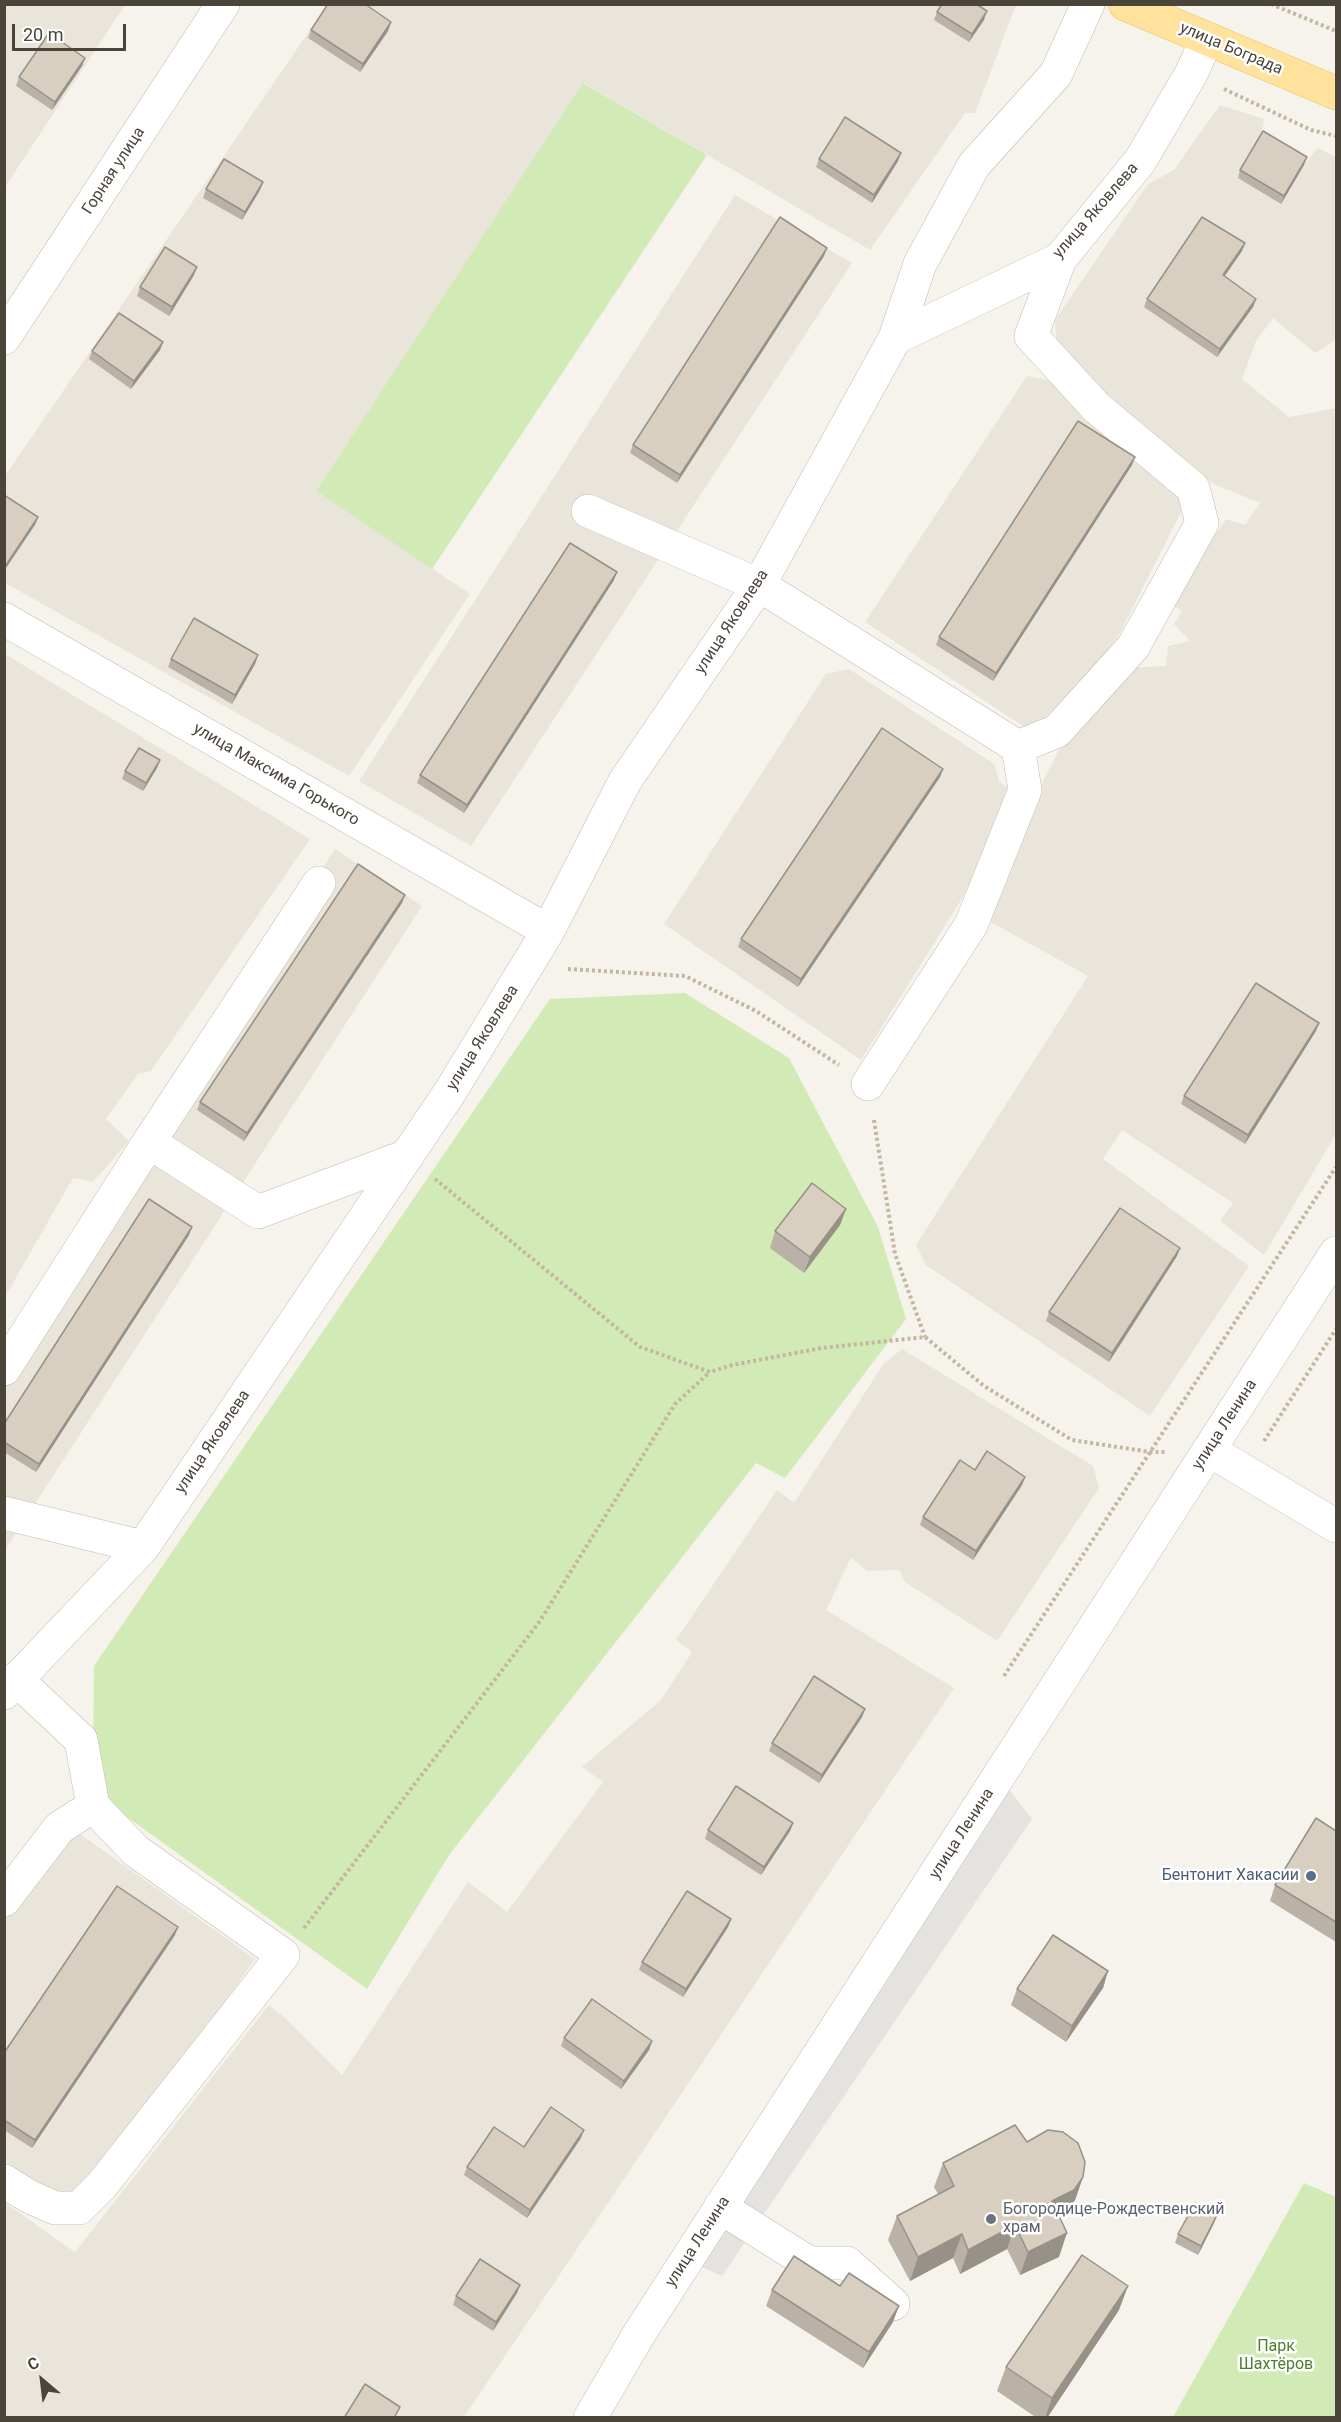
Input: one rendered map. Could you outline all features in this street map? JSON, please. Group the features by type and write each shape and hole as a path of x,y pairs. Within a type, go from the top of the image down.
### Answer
{"main road":[{"name":"улица Бограда","path":"1125,4 1336,93"}],"street":[{"name":"Горная улица","path":"4,338 223,4"},
{"name":"улица Яковлева","path":"10,1686 142,1547 450,1092 548,931 625,781 759,585 895,338 920,264 974,165 1056,74 1088,4"},
{"name":"улица Яковлева","path":"895,338 1060,259 1140,160 1191,74 1207,39"},
{"path":"1018,747 1057,731 1133,647 1202,523 1193,488 1096,407 1031,336 1060,259"},
{"path":"588,511 759,585 1018,747 1025,790 971,925 868,1084"},
{"name":"улица Максима Горького","path":"4,619 548,931"},
{"path":"4,1369 319,883"},
{"path":"149,1142 258,1212 407,1156"},
{"name":"улица Ленина","path":"591,2418 639,2334 720,2207 1336,1253"},
{"path":"1209,1450 1336,1526"},
{"path":"4,1513 142,1547"},
{"path":"4,2181 30,2197 55,2208 79,2208 102,2186 283,1955 136,1851 93,1806 81,1740 10,1686"},
{"path":"4,1900 59,1828 93,1806"},
{"path":"720,2207 809,2263 847,2263 893,2304"}],"path":[{"path":"1271,4 1336,31"},
{"path":"1272,110 1311,130 1336,136"},
{"path":"526,968 604,970 685,976 756,1011 868,1084 895,1254 925,1337 984,1386 1072,1440 1150,1452 1209,1450"},
{"path":"407,1156 640,1347 710,1371"},
{"path":"1004,1676 1336,1167"},
{"path":"1244,1471 1336,1329"},
{"path":"283,1955 540,1621 675,1404 710,1371 732,1365 822,1348 925,1337"}],"shaded area":[{"path":"5,5 125,5 5,187"},
{"path":"327,5 1016,5 975,113 965,113 870,250 584,83 316,491 470,594 349,776 5,583 5,476"},
{"path":"1220,105 1264,119 1261,140 1304,165 1318,148 1336,157 1336,340 1315,353 1273,318 1256,341 1242,379 1289,417 1336,408 1336,1134 1264,1255 1220,1221 1233,1203 1122,1130 1103,1159 1249,1266 1150,1416 926,1265 916,1245 1088,976 987,920 1033,800 1073,723 1128,668 1166,666 1168,646 1190,641 1174,624 1182,611 1169,603 1226,519 1245,525 1260,503 1214,484 1138,431 1057,348 1055,320 1148,184 1174,170"},
{"path":"735,195 852,263 471,846 359,781"},
{"path":"1027,376 1048,380 1074,398 1187,500 1119,635 1078,689 1029,730 865,622"},
{"path":"5,654 310,839 151,1071 138,1074 106,1119 129,1141 93,1182 73,1178 5,1297"},
{"path":"849,669 994,764 999,781 1010,790 991,852 861,1060 664,924 826,674"},
{"path":"335,849 422,906 5,1550 5,1361"},
{"path":"902,1349 1093,1466 1099,1488 997,1641 905,1582 899,1570 867,1571 851,1558 826,1610 954,1688 464,2417 5,2417 4,2202 75,2252 269,2005 342,2075 468,1882 507,1912 603,1782 582,1767 661,1700 692,1652 676,1640 777,1490 794,1503 884,1363"},
{"path":"999,1776 1032,1819 722,2276 686,2260"},
{"path":"76,1831 255,1959 171,2079 68,2199 35,2183 5,2161 5,1920"}],"green space":[{"path":"583,83 707,155 432,569 316,491"},
{"path":"685,993 789,1058 878,1227 906,1319 785,1478 756,1463 449,1855 367,1989 106,1802 93,1758 94,1666 550,999"},
{"name":"Парк Шахтёров","path":"1304,2183 1336,2197 1336,2417 1173,2417"}],"building":[{"path":"328,4 365,4 391,22 363,64 311,30"},
{"path":"942,4 976,4 987,11 972,34 937,12"},
{"path":"49,33 85,58 55,102 19,77"},
{"path":"845,117 901,153 874,195 819,159"},
{"path":"1263,131 1307,157 1284,196 1240,170"},
{"path":"224,159 263,182 245,212 206,189"},
{"path":"780,217 827,248 680,475 633,445"},
{"path":"1202,217 1245,243 1223,275 1256,299 1220,349 1147,299"},
{"path":"165,247 197,267 172,307 140,287"},
{"path":"119,313 163,342 134,381 92,351"},
{"path":"1078,421 1135,457 996,673 939,637"},
{"path":"4,495 38,517 4,568"},
{"path":"570,543 617,572 467,805 420,775"},
{"path":"194,618 258,655 235,695 171,659"},
{"path":"882,728 943,769 801,979 741,939"},
{"path":"139,748 160,760 146,783 125,771"},
{"path":"358,864 405,895 247,1133 200,1102"},
{"path":"1256,983 1319,1023 1248,1135 1184,1096"},
{"path":"812,1183 846,1209 810,1257 775,1231"},
{"path":"149,1199 192,1227 39,1464 4,1442 4,1424"},
{"path":"1120,1208 1180,1248 1112,1353 1049,1312"},
{"path":"987,1451 1025,1477 976,1551 923,1517 960,1460 975,1470"},
{"path":"814,1676 865,1709 822,1775 772,1743"},
{"path":"736,1786 793,1823 764,1867 708,1830"},
{"name":"Бентонит Хакасии","path":"1316,1818 1336,1831 1336,1922 1275,1885"},
{"path":"117,1886 178,1927 35,2140 4,2120 4,2053"},
{"path":"687,1891 731,1919 686,1989 642,1962"},
{"path":"1053,1935 1108,1971 1072,2026 1017,1989"},
{"path":"592,1999 652,2041 624,2081 564,2038"},
{"path":"551,2107 584,2130 530,2210 467,2167 494,2127 524,2147"},
{"name":"Богородице-Рождественский храм","path":"1015,2125 1027,2142 1048,2130 1063,2132 1078,2143 1085,2162 1083,2177 1074,2190 1052,2201 1067,2233 1028,2252 1015,2225 968,2250 962,2234 918,2257 897,2216 954,2186 943,2163"},
{"path":"1195,2203 1217,2215 1201,2246 1178,2234"},
{"path":"1082,2255 1128,2286 1052,2398 1006,2367"},
{"path":"794,2256 840,2286 849,2273 899,2306 869,2352 772,2290"},
{"path":"480,2259 520,2285 496,2322 456,2296"},
{"path":"365,2384 400,2407 394,2418 344,2418"}],"place":[{"name":"Бентонит Хакасии","path":"1311,1876"},
{"name":"Богородице-Рождественский храм","path":"991,2219"}]}
